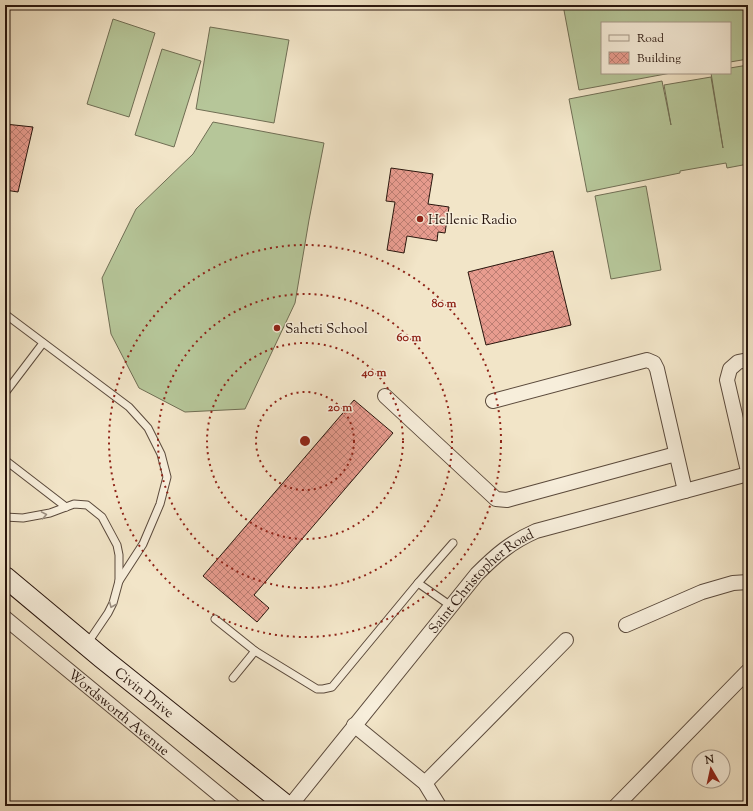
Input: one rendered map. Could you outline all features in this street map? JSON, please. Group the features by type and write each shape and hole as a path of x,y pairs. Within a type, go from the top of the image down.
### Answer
{"main road":[{"name":"Civin Drive","path":"5,577 86,645 287,806"}],"street":[{"path":"493,401 647,360 654,363 657,369 685,491"},
{"path":"748,360 738,362 730,369 727,380 748,472"},
{"path":"385,396 496,499 507,500 676,454"},
{"name":"Saint Christopher Road","path":"290,806 477,574 500,552 523,537 536,531 685,491 748,472"},
{"path":"626,625 702,592 733,583 748,582"},
{"name":"Wordsworth Avenue","path":"5,618 233,806"},
{"path":"425,783 566,640"},
{"path":"616,806 748,671"},
{"path":"354,725 425,783 439,806"}],"lane":[{"path":"5,314 129,407 148,428 161,454 167,477 160,504 142,544 119,581"},
{"path":"5,394 44,343"},
{"path":"5,460 66,507"},
{"path":"5,517 23,518 50,513 74,504 87,505 102,517 117,545 119,555 119,581 113,603 108,613 86,645"},
{"path":"215,619 255,651 317,689 332,687 418,583 454,543"},
{"path":"418,583 451,606"},
{"path":"233,678 255,651"}],"green space":[{"path":"563,5 748,5 748,59 731,62 731,22 601,22 601,74 666,74 579,90"},
{"path":"113,19 155,33 129,117 87,104"},
{"path":"210,27 289,40 274,123 196,109"},
{"path":"162,49 201,61 174,147 135,135"},
{"path":"748,65 748,164 727,168 726,163 680,171 680,173 587,192 569,99 662,81 671,125 664,85 711,77 723,148 711,74 731,74 731,68"},
{"path":"213,122 324,143 295,303 245,409 185,412 139,388 111,334 102,278 136,209 193,154"},
{"path":"646,186 661,270 611,279 595,196"}],"building":[{"path":"5,124 33,127 18,192 5,190"},
{"name":"Hellenic Radio","path":"391,168 433,174 428,204 449,207 445,233 438,232 437,241 407,236 404,253 387,250 395,202 386,201"},
{"path":"553,251 571,325 486,345 468,272"},
{"path":"354,400 393,433 254,595 269,608 257,622 203,576"}],"place":[{"name":"Hellenic Radio","path":"420,219"},
{"name":"Saheti School","path":"277,328"}]}
